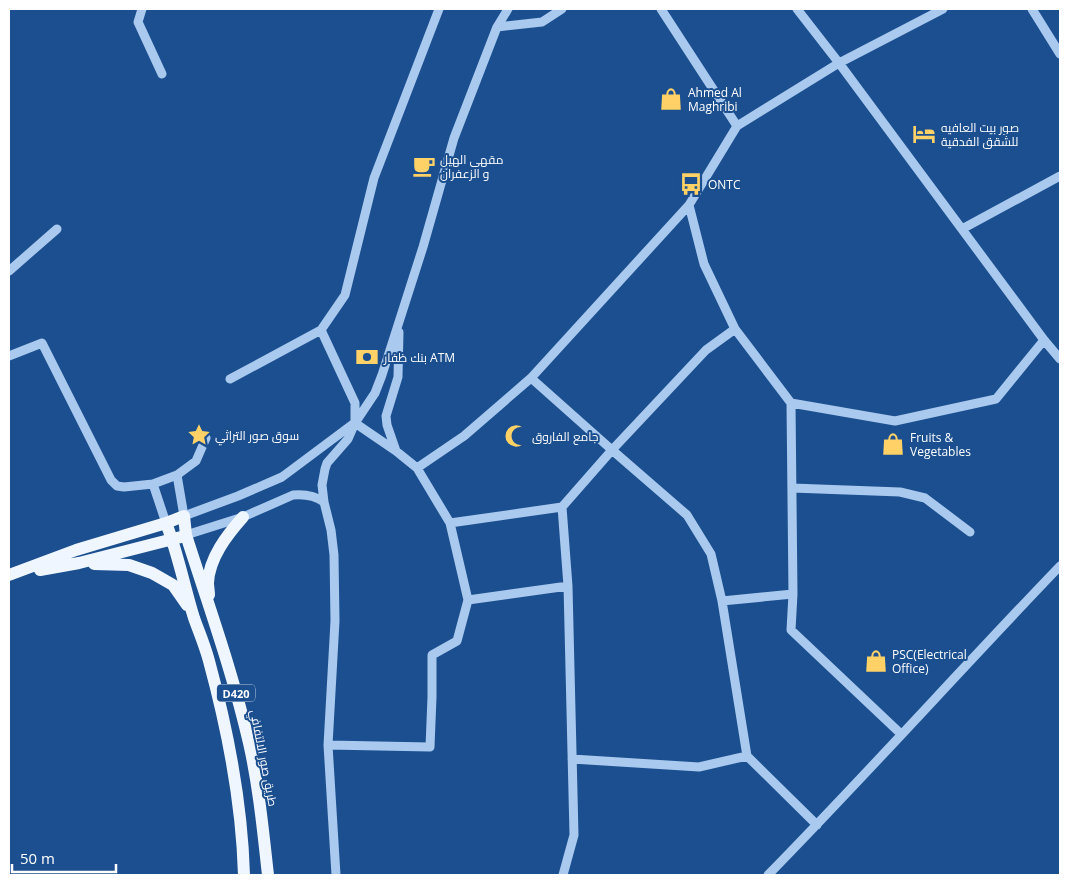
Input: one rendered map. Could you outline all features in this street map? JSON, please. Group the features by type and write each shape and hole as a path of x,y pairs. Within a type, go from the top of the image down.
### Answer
{"main road":[{"path":"9,575 76,550 184,516"},
{"name":"طريق صور الالتفافي","path":"184,516 186,535 250,743 260,802 268,875"},
{"path":"211,612 208,583 211,568 227,536 244,517"},
{"name":"D420","path":"166,522 173,539 226,728 240,819 244,875"},
{"path":"9,575 79,563 186,535"},
{"path":"79,563 130,565 152,573 173,585 194,617"}],"street":[{"path":"142,9 138,22 162,74"},
{"path":"230,379 321,330 346,295 374,178 439,9"},
{"path":"336,875 328,746 335,621 334,555 331,530 324,502 322,484 324,469 348,439 382,375 423,247 454,138 497,27 508,9"},
{"path":"497,27 542,22 562,9"},
{"path":"661,9 737,126"},
{"path":"797,9 1060,359"},
{"path":"417,468 464,436 531,378 689,205 737,126 839,63 943,9"},
{"path":"1032,9 1060,54"},
{"path":"962,229 1060,176"},
{"path":"689,205 704,264 735,329 791,404 793,594 791,630 901,734"},
{"path":"9,271 57,229"},
{"path":"396,451 386,416 398,377 400,319"},
{"path":"450,523 562,507 612,450 706,350 735,329"},
{"path":"321,330 354,403 356,423 417,468 450,523 468,600 457,641 432,655 430,747 328,746"},
{"path":"791,404 895,421 996,399 1044,340"},
{"path":"9,356 42,343 111,480 117,486 153,484 177,475 196,461 206,438"},
{"path":"531,378 687,515 711,554 722,601 747,756 817,825"},
{"path":"177,475 184,516 282,477 356,423"},
{"path":"153,484 166,522"},
{"path":"792,488 900,492 925,498 970,532"},
{"path":"186,535 244,517 293,495 313,496 324,502"},
{"path":"562,507 568,586 574,835 563,875"},
{"path":"768,875 1060,566"},
{"path":"468,600 568,586"},
{"path":"722,601 793,594"},
{"path":"572,759 699,767 747,756"}],"place":[{"name":"Ahmed Al Maghribi","path":"671,99"},
{"name":"صور بيت العافيه للشقق الفدقية","path":"924,134"},
{"name":"مقهى الهيل و الزعفران","path":"424,166"},
{"name":"ONTC","path":"691,184"},
{"name":"بنك ظفار ATM","path":"367,357"},
{"name":"سوق صور التراثي","path":"199,435"},
{"name":"جامع الفاروق","path":"516,436"},
{"name":"Fruits & Vegetables","path":"893,444"},
{"name":"PSC(Electrical Office)","path":"876,661"}]}
